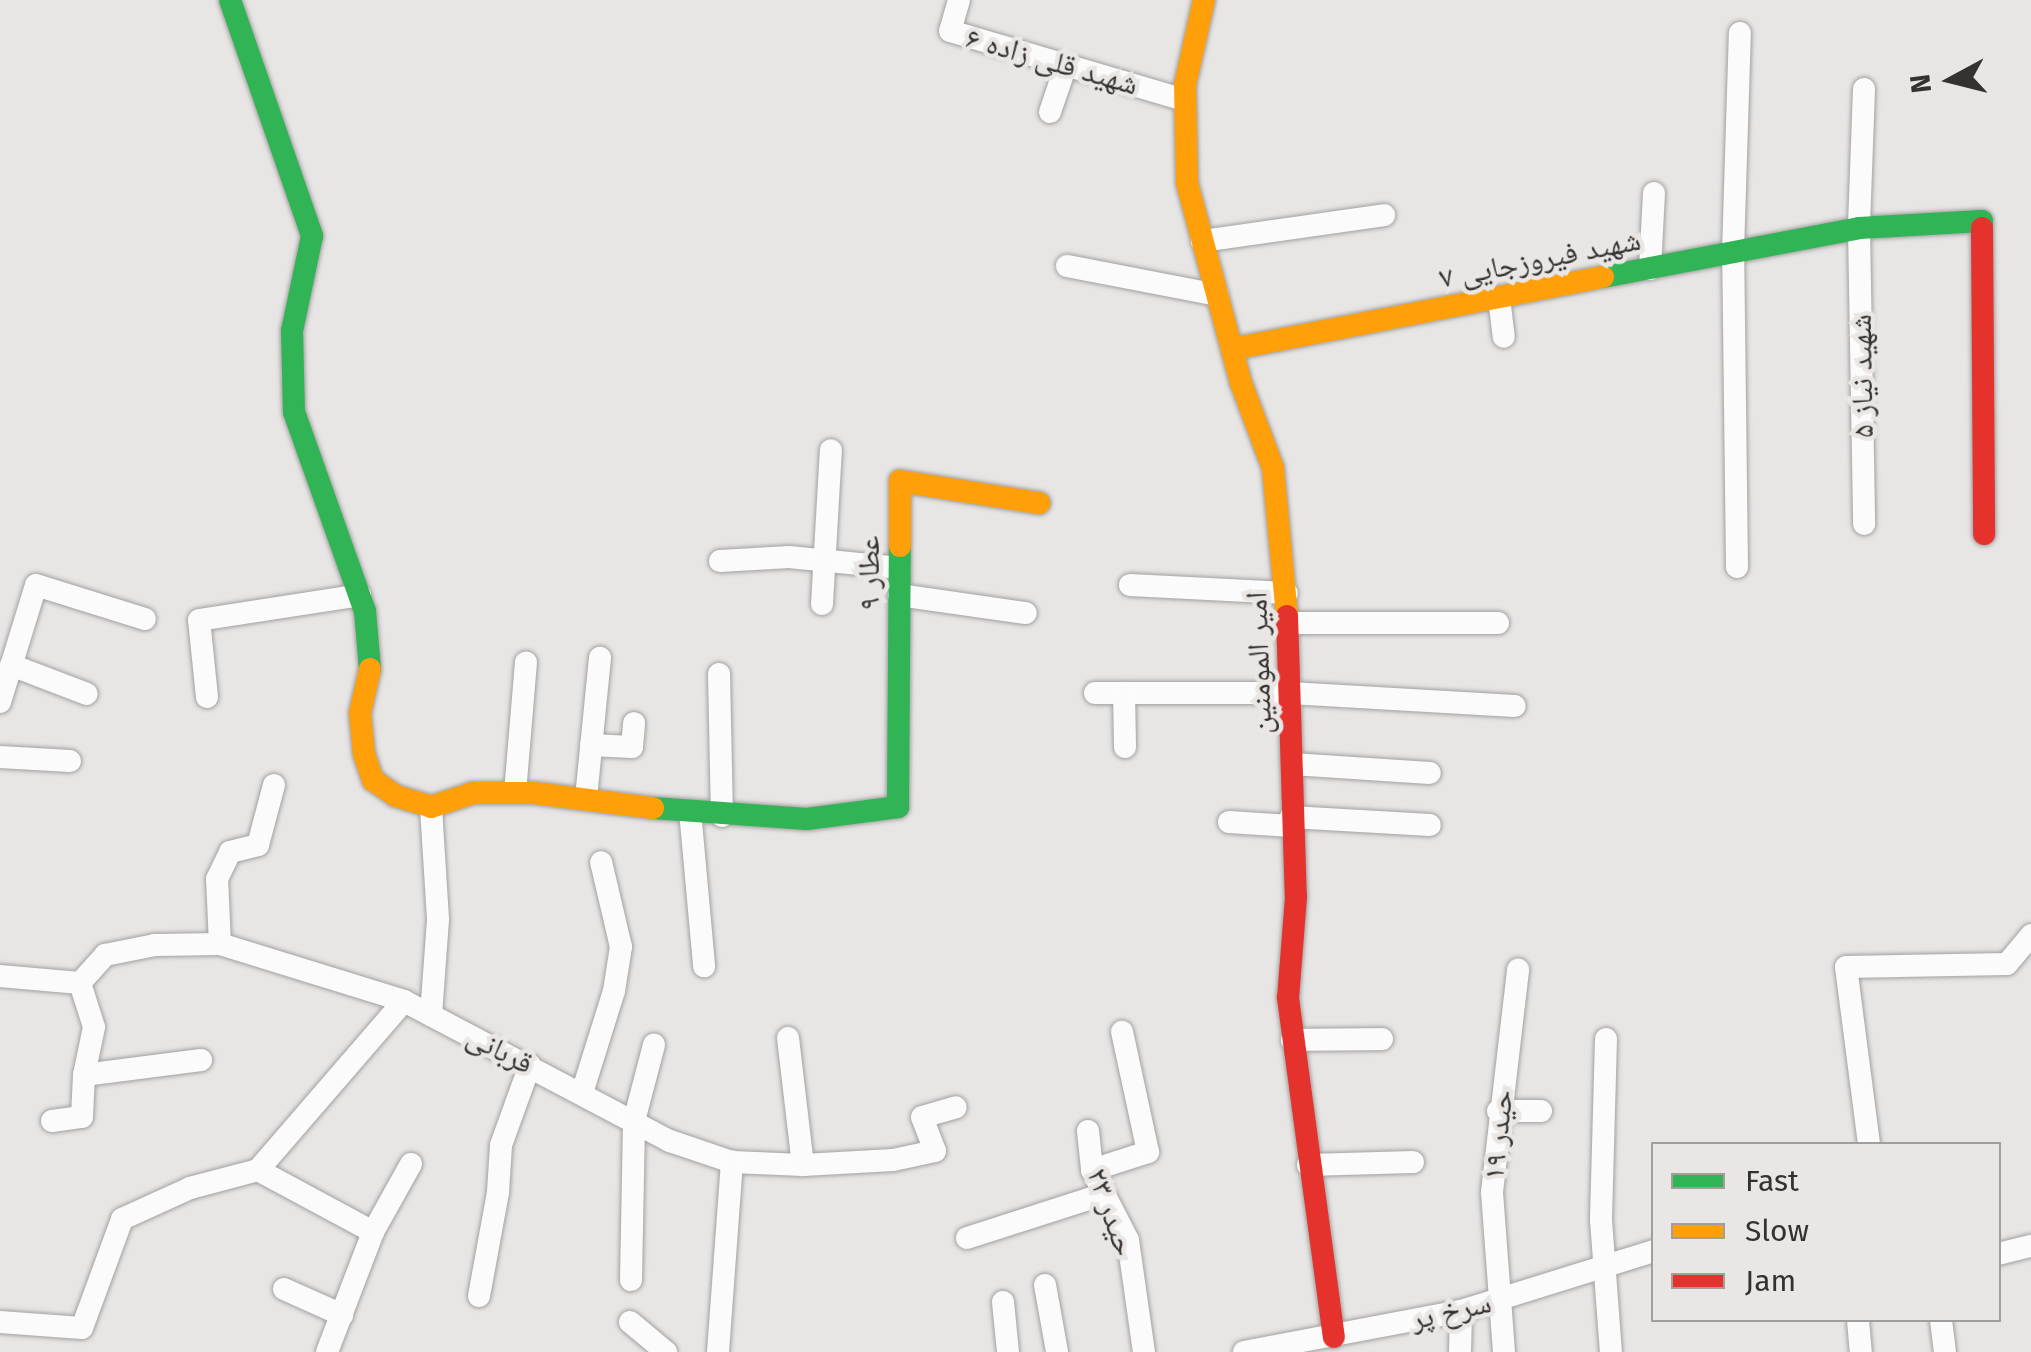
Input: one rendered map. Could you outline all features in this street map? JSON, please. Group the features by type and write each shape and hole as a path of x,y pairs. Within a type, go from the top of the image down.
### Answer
{"street":[{"path":"230,0 308,216 311,250 292,331 294,412 360,595 371,664 360,712 364,754 373,780 396,796 432,807 474,794 515,793 722,816 720,674"},
{"name":"شهید قلی زاده ۶","path":"959,0 950,31 1186,100"},
{"name":"امیر المومنین","path":"1204,0 1186,100 1187,183 1232,350 1273,468 1288,623 1296,897 1288,998 1334,1337"},
{"path":"1737,567 1732,252 1740,32"},
{"path":"1050,112 1066,65"},
{"name":"شهید نیاز ۵","path":"1864,89 1859,228 1864,524"},
{"path":"1650,268 1654,193"},
{"path":"1202,241 1384,215"},
{"name":"شهید فیروزجایی ۷","path":"1232,350 1859,228 1982,221 1984,534"},
{"path":"1067,266 1217,295"},
{"path":"1498,298 1504,336"},
{"path":"822,604 831,450"},
{"name":"عطار ۹","path":"722,816 807,819 898,808 900,481 1040,503"},
{"path":"720,561 789,557 898,568"},
{"path":"0,702 36,585 145,619"},
{"path":"1130,585 1286,592"},
{"path":"207,697 199,620 360,595"},
{"path":"898,596 1026,613"},
{"path":"1288,623 1498,623"},
{"path":"586,798 600,658"},
{"path":"515,793 526,662"},
{"path":"11,665 87,694"},
{"path":"1095,693 1290,694 1515,706"},
{"path":"1124,694 1124,748"},
{"path":"592,745 632,747 634,723"},
{"path":"0,757 70,761"},
{"path":"1292,764 1430,773"},
{"path":"220,944 217,878 230,852 258,844 274,785"},
{"path":"431,1015 438,920 432,807"},
{"path":"690,811 704,966"},
{"path":"1229,822 1430,825"},
{"path":"582,1093 614,991 620,947 602,862"},
{"path":"1869,1142 1846,966 2007,964 2031,934"},
{"name":"قربانی","path":"80,983 105,956 155,945 220,944 404,1002 670,1141 732,1162 803,1166 893,1160 935,1150 922,1118 956,1107"},
{"name":"حیدر ۱۹","path":"1504,1352 1492,1192 1498,1111 1518,970"},
{"path":"0,976 80,983 94,1027 84,1075 82,1117 52,1121"},
{"path":"0,1322 82,1328 122,1219 190,1188 258,1170 404,1002"},
{"path":"1092,1170 1148,1152 1122,1032"},
{"path":"788,1038 803,1166"},
{"path":"1292,1040 1382,1039"},
{"path":"1606,1040 1602,1270 1610,1352"},
{"path":"631,1280 634,1121 654,1045"},
{"path":"84,1075 200,1060"},
{"path":"479,1296 498,1192 501,1145 530,1065"},
{"path":"1498,1111 1541,1111"},
{"name":"حیدر ۲۳","path":"1088,1131 1092,1170 1101,1195 1128,1240 1144,1352"},
{"path":"718,1352 732,1162"},
{"path":"1308,1165 1412,1162"},
{"path":"329,1352 373,1232 412,1164"},
{"path":"258,1170 373,1232"},
{"path":"968,1238 1101,1195"},
{"path":"2001,1253 2031,1246"},
{"name":"سرخ پر","path":"1250,1351 1500,1301 1651,1252"},
{"path":"1045,1285 1057,1352"},
{"path":"284,1289 342,1315"},
{"path":"1003,1302 1008,1352"},
{"path":"1460,1352 1462,1310"},
{"path":"630,1322 666,1352"},
{"path":"1858,1322 1860,1352"},
{"path":"1941,1322 1945,1352"}],"traffic: fast":[{"path":"230,0 312,236 292,331 294,412 365,611 370,669"},
{"path":"1603,277 1859,228 1982,221 1982,228"},
{"path":"653,808 807,819 898,807 900,546"}],"traffic: slow":[{"path":"1204,0 1185,85 1187,183 1241,383 1273,468 1287,616"},
{"path":"1232,349 1603,277"},
{"path":"900,546 900,481 1039,503"},
{"path":"370,669 360,713 364,754 373,780 396,796 431,807 473,793 534,793 653,808"}],"traffic: jam":[{"path":"1982,228 1984,534"},
{"path":"1287,616 1296,897 1288,998 1334,1337"}]}
